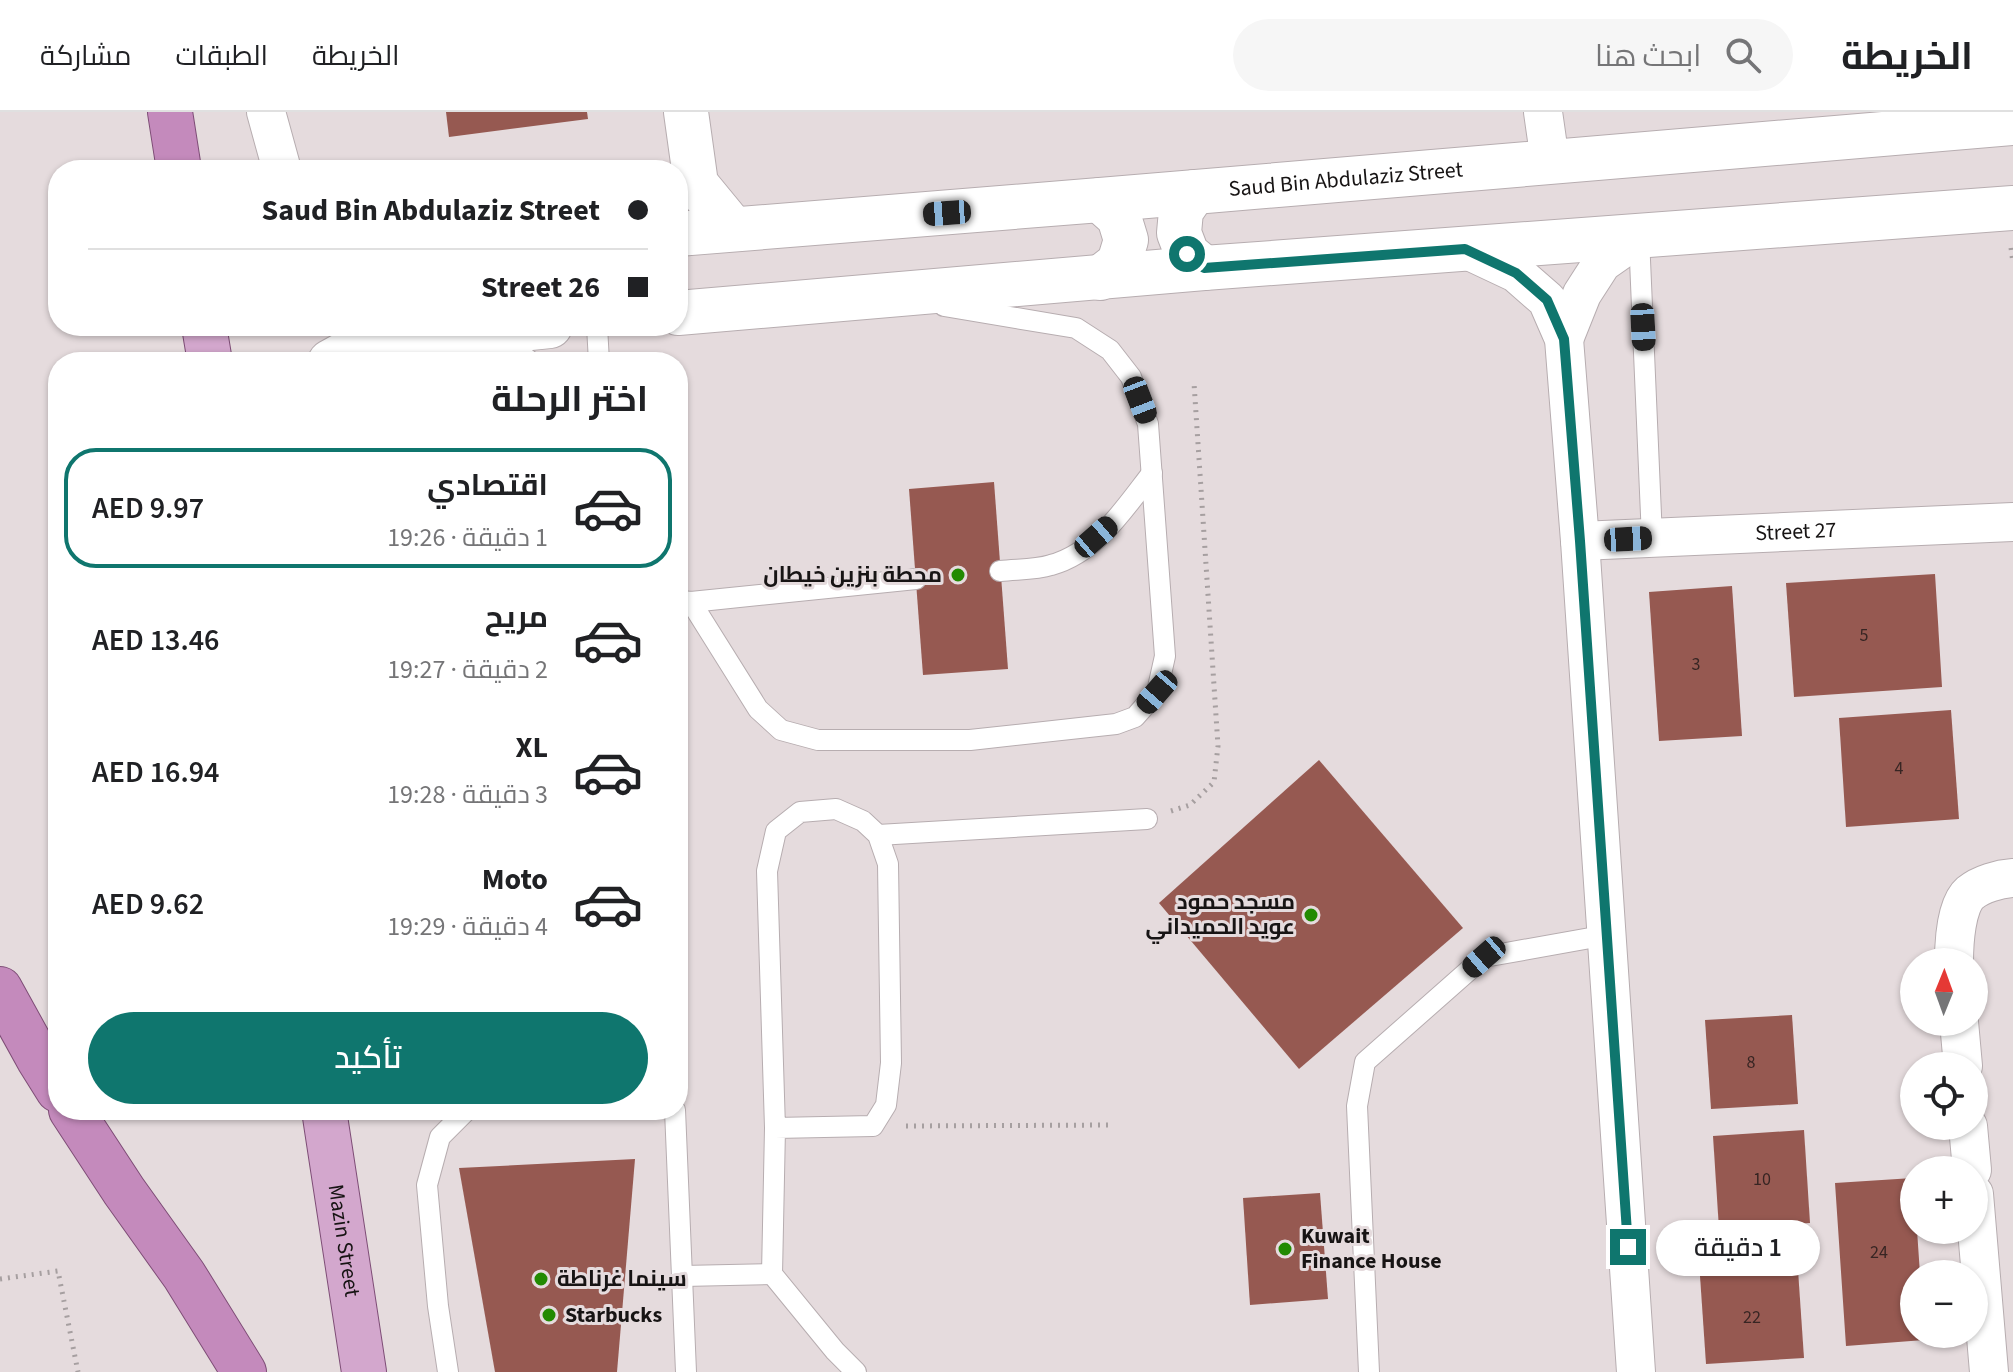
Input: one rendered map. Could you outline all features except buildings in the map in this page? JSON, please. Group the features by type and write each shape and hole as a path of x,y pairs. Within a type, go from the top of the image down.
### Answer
{"highway":[{"path":"170,112 180,160"},
{"path":"0,989 48,1073"},
{"path":"78,1120 184,1275 244,1372"}],"main road":[{"path":"686,112 687,160"},
{"name":"Saud Bin Abdulaziz Street","path":"688,233 2013,123"},
{"path":"1194,192 1181,211 1179,233 1187,254 1204,268"},
{"path":"1100,200 1119,217 1126,240 1119,263 1100,278"},
{"path":"688,202 733,229"},
{"path":"688,312 1204,268 2013,208"},
{"path":"345,345 446,336"},
{"name":"Mazin Street","path":"326,1120 364,1372"}],"street":[{"path":"266,112 279,160"},
{"path":"1543,112 1550,161"},
{"path":"1564,339 1582,294 1602,263 1639,237"},
{"path":"1465,249 1516,273 1547,300 1564,339 1636,1372"},
{"name":"Street 27","path":"1580,541 2013,522"},
{"path":"1955,948 1957,918 1968,894 1997,880 2013,878"},
{"path":"1978,1244 1989,1372"}],"lane":[{"path":"1639,237 1652,538"},
{"path":"688,605 758,709 781,730 818,740 970,740 1116,724 1135,717 1157,692 1165,656 1148,424 1131,377 1110,350 1076,328 885,296"},
{"path":"496,336 518,352"},
{"path":"1000,571 1050,566 1077,554 1116,521 1152,473"},
{"path":"688,601 916,579"},
{"path":"775,1128 873,1126 886,1105 891,1063 888,864 878,835 863,821 836,809 800,812 776,831 767,871 775,1128 772,1274 856,1372"},
{"path":"878,835 1147,819"},
{"path":"1369,1372 1357,1106 1365,1062 1484,957 1607,935"},
{"path":"448,1372 438,1306 427,1185 440,1137 457,1120"},
{"path":"675,1120 686,1372"},
{"path":"683,1276 772,1274"}],"path":[{"path":"1147,819 1190,805 1214,782 1218,746 1194,383"},
{"path":"873,1126 1112,1125"},
{"path":"0,1279 58,1271 78,1372"}],"place":[{"name":"محطة بنزين خيطان","path":"958,575"},
{"name":"مسجد حمود عويد الحميداني","path":"1311,915"},
{"name":"Kuwait Finance House","path":"1285,1249"},
{"name":"سينما غرناطة","path":"541,1279"},
{"name":"Starbucks","path":"549,1315"}],"route":[{"path":"1187,254 1204,268 1465,249 1516,273 1547,300 1564,339 1628,1247"}]}
